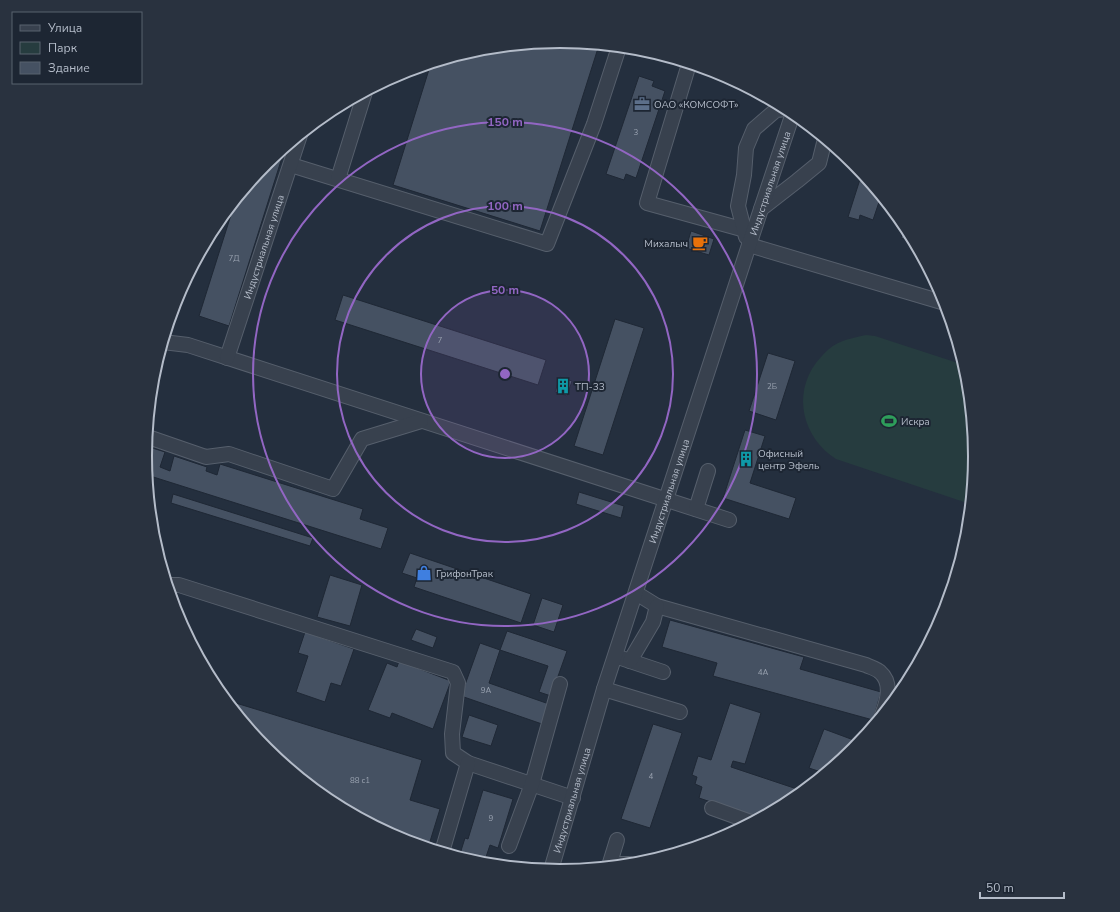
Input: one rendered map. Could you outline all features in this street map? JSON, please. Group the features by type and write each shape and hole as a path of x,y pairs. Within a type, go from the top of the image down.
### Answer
{"street":[{"path":"291,165 547,244 594,124 617,52"},
{"path":"688,69 647,203 745,230"},
{"path":"338,179 363,99"},
{"path":"776,110 754,129 746,148 744,175 738,206 748,245 937,301"},
{"name":"Индустриальная улица","path":"553,864 604,690 748,245 791,120"},
{"name":"Индустриальная улица","path":"228,358 297,144"},
{"path":"761,209 819,163 823,144"},
{"path":"168,343 188,345 729,520"},
{"path":"153,439 206,457 229,454 333,490 362,439 421,421"},
{"path":"696,509 708,471"},
{"path":"173,585 179,585 453,672 458,683 452,734 453,753 468,763 573,798"},
{"path":"636,593 657,606 866,665 881,673 888,685 886,701"},
{"path":"630,661 653,622 657,606"},
{"path":"615,656 663,672"},
{"path":"509,846 532,784 560,684"},
{"path":"604,690 680,712"},
{"path":"444,847 468,763"},
{"path":"712,808 744,820"},
{"path":"610,861 616,840"}],"green space":[{"name":"Искра","path":"866,335 875,336 957,363 965,403 967,429 968,456 966,502 836,459 816,440 809,428 805,415 803,402 804,389 809,375 825,352 837,343"}],"building":[{"path":"560,48 597,50 540,231 393,185 429,70 454,62 507,51"},
{"path":"639,76 654,81 652,86 665,91 636,178 626,174 624,180 606,174"},
{"path":"282,158 229,326 199,316 231,215 253,187"},
{"path":"860,180 879,202 873,220 860,215 859,220 848,217"},
{"name":"Михалыч","path":"691,231 714,239 709,255 686,248"},
{"path":"343,295 546,360 538,385 335,320"},
{"path":"615,319 644,328 603,455 574,446"},
{"path":"768,353 795,361 776,420 749,411"},
{"name":"ТП-33","path":"560,377 572,381 567,396 555,392"},
{"name":"Офисный центр Эфель","path":"745,430 765,436 750,483 796,498 789,519 723,498"},
{"path":"152,448 165,452 160,467 170,471 174,456 207,467 206,471 217,475 220,464 363,509 360,519 388,528 381,549 153,477"},
{"path":"579,492 624,506 621,518 576,504"},
{"path":"173,494 313,538 310,546 171,503"},
{"path":"410,553 531,594 521,623 414,587 417,578 402,573"},
{"path":"330,575 362,585 350,626 317,617"},
{"path":"542,598 563,605 554,632 533,625"},
{"path":"670,620 804,657 800,669 881,692 874,716 871,720 713,676 717,663 662,647"},
{"path":"416,629 437,637 433,648 411,640"},
{"path":"507,631 567,651 551,696 539,692 548,666 500,650"},
{"path":"305,632 354,649 341,686 331,683 325,702 296,692 308,656 298,653"},
{"path":"480,643 500,650 489,683 549,704 542,724 461,696"},
{"path":"399,661 451,681 433,729 392,713 390,718 368,710 387,663 397,667"},
{"path":"235,703 422,760 410,800 440,809 430,842 380,822 333,795 291,763 253,725"},
{"path":"730,703 761,713 745,764 733,761 731,767 796,789 752,816 699,798 702,787 695,784 697,777 692,775 698,756 711,760"},
{"path":"469,715 498,725 491,746 462,737"},
{"path":"653,724 682,733 650,828 621,819"},
{"path":"824,729 852,740 819,771 809,768"},
{"path":"483,790 513,799 498,848 490,845 486,857 461,852 465,838 468,839"}],"place":[{"name":"ОАО «КОМСОФТ»","path":"642,104"},
{"name":"Михалыч","path":"700,243"},
{"name":"ТП-33","path":"563,386"},
{"name":"Искра","path":"889,421"},
{"name":"Офисный центр Эфель","path":"746,459"},
{"name":"ГрифонТрак","path":"424,573"}]}
